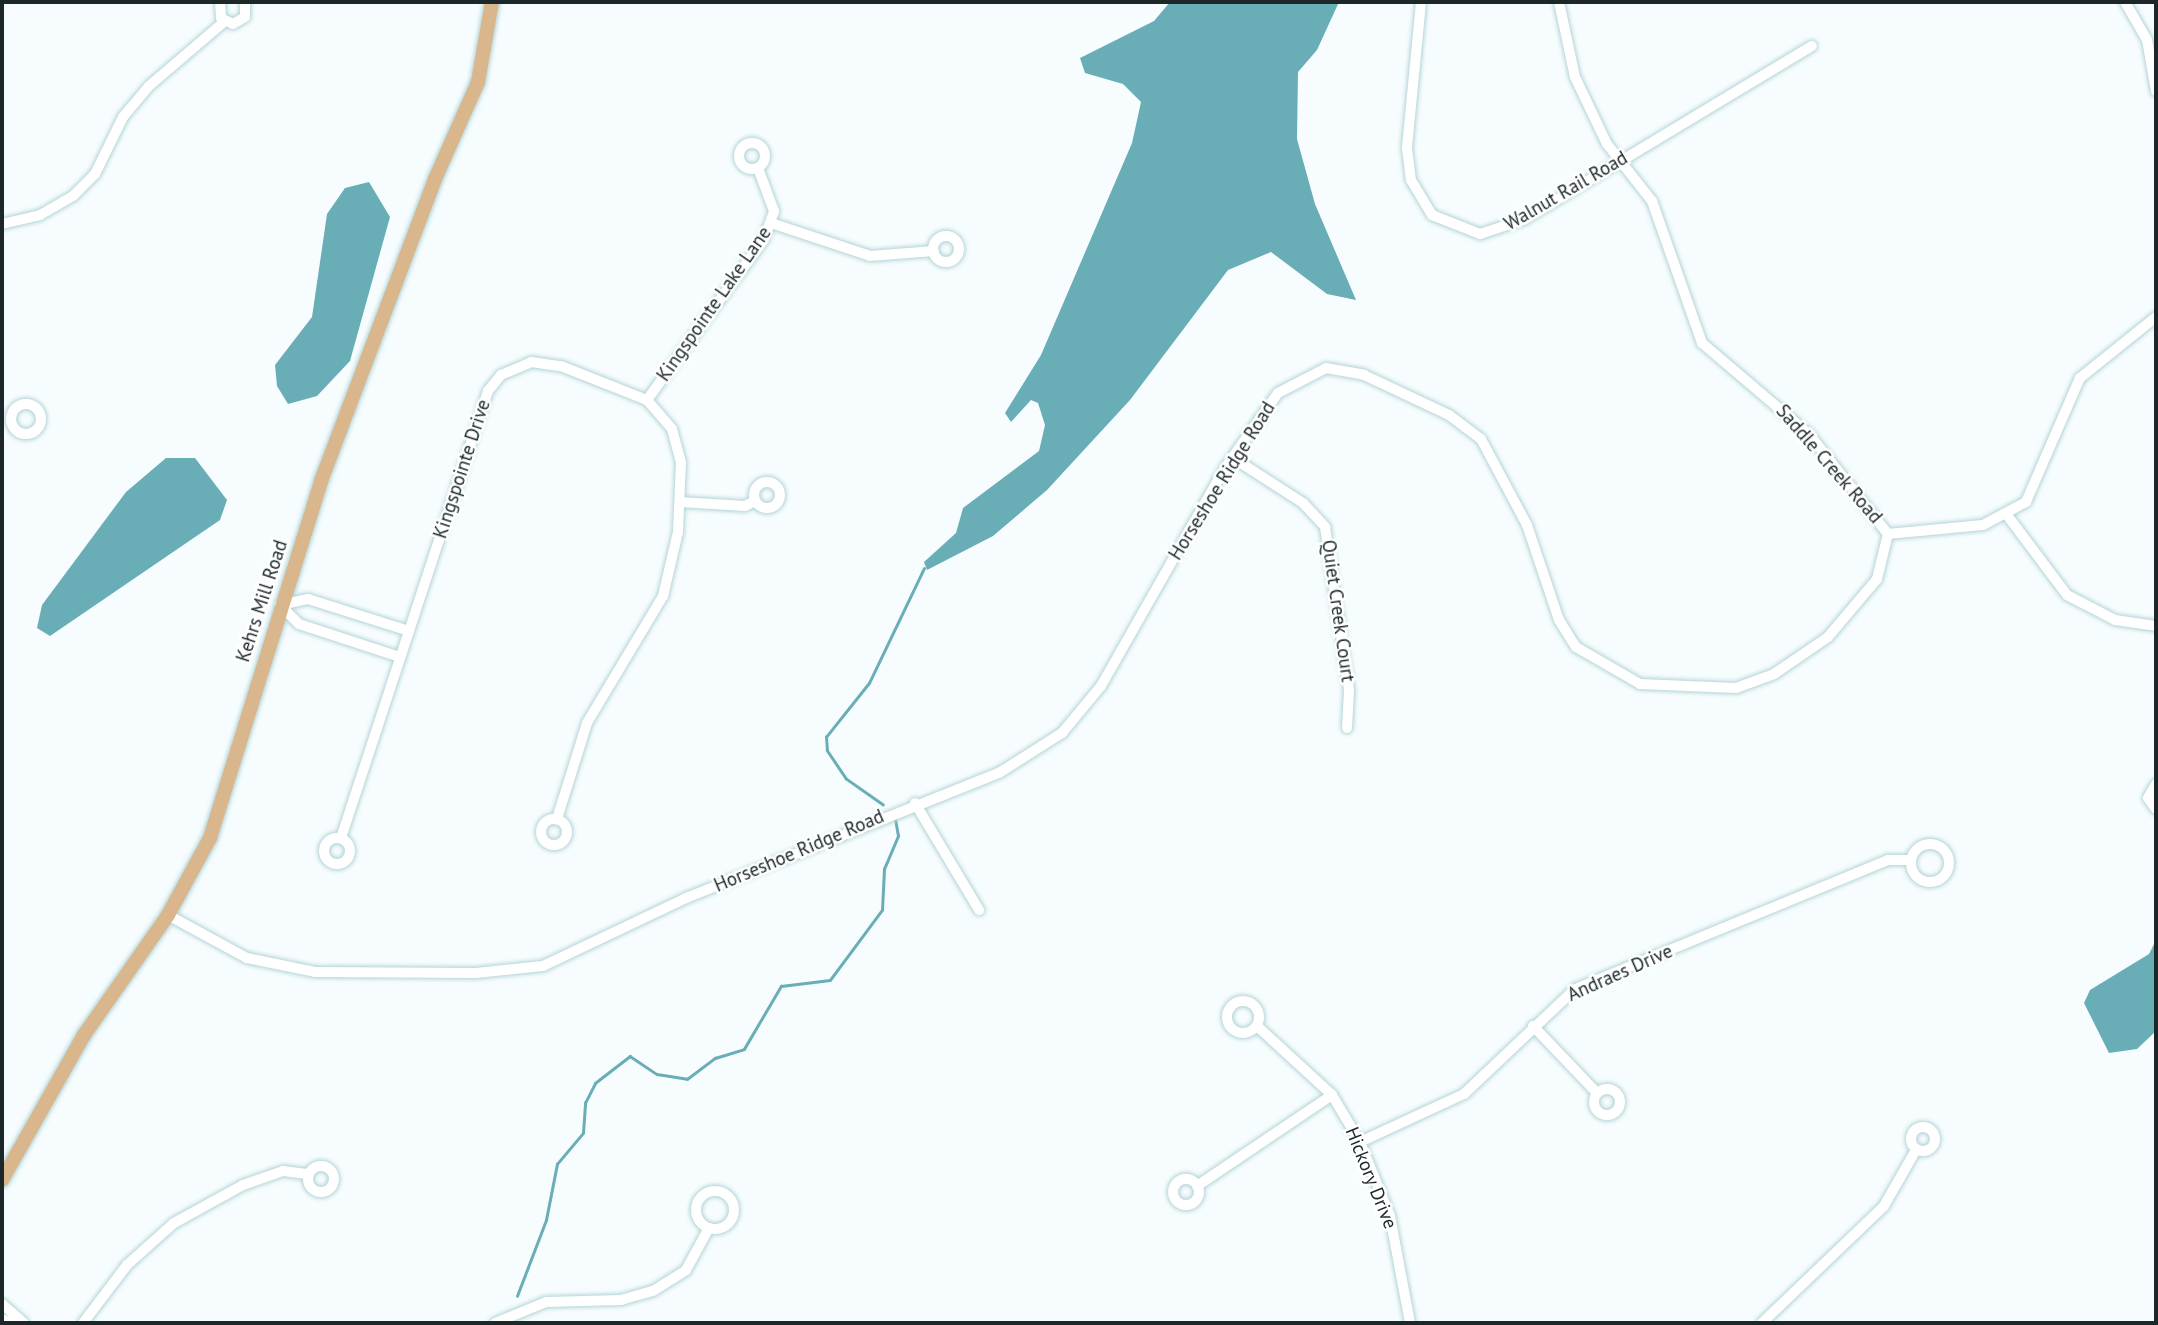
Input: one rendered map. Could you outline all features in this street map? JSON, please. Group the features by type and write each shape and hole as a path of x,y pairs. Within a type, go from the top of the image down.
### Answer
{"main road":[{"name":"Kehrs Mill Road","path":"2,1180 88,1028 168,915 222,809 280,606 374,335 478,82 492,2"}],"street":[{"path":"220,2 225,21"},
{"path":"2,224 40,215 74,196 95,174 123,117 149,86 225,21 242,21 245,2"},
{"name":"Walnut Rail Road","path":"1422,2 1407,148 1411,180 1432,215 1466,232 1498,230 1812,46"},
{"name":"Saddle Creek Road","path":"1559,2 1575,76 1619,161 1652,201 1702,344 1809,434 1888,534"},
{"path":"2125,2 2151,38 2156,91"},
{"name":"Kingspointe Lake Lane","path":"647,400 771,223 773,196 758,168"},
{"path":"771,223 870,256 934,251"},
{"path":"1888,534 1983,525 2007,515 2031,493 2087,369 2156,317"},
{"name":"Kingspointe Drive","path":"341,838 481,409 501,375 531,362 550,363 647,400"},
{"name":"Horseshoe Ridge Road","path":"168,915 247,958 315,972 476,972 543,965 915,803 999,773 1062,733 1101,686 1233,458 1278,393 1326,368 1364,375 1449,415 1481,439 1503,476 1559,620 1576,647 1640,684 1695,691 1736,688 1815,650 1877,579 1888,534"},
{"path":"557,818 587,723 663,596 680,502 680,447 647,400"},
{"path":"2,404 14,412"},
{"name":"Quiet Creek Court","path":"1233,458 1303,503 1325,527 1349,690 1348,729"},
{"path":"680,502 745,506 755,501"},
{"path":"2007,515 2067,595 2115,620 2156,626"},
{"path":"280,606 308,599 409,631"},
{"path":"280,606 299,624 400,657"},
{"path":"2156,784 2148,797 2156,809"},
{"path":"915,803 979,910"},
{"name":"Andraes Drive","path":"1360,1142 1464,1094 1575,989 1888,860 1911,860"},
{"name":"Hickory Drive","path":"1257,1026 1332,1095 1360,1142 1390,1216 1410,1323"},
{"path":"1533,1026 1597,1093"},
{"path":"1197,1186 1332,1095"},
{"path":"1762,1323 1884,1206 1916,1150"},
{"path":"83,1323 127,1265 174,1223 243,1185 282,1171 309,1174"},
{"path":"495,1323 546,1302 621,1300 653,1291 685,1270 709,1228"},
{"path":"2,1304 24,1323"},
{"path":"2,1318 12,1323"}],"water":[{"path":"1170,2 1339,2 1317,50 1298,72 1297,139 1315,204 1356,300 1327,294 1271,252 1228,270 1130,400 1047,490 993,536 927,570 924,562 956,533 963,508 1039,451 1045,425 1038,403 1031,400 1011,422 1005,413 1041,355 1132,143 1141,102 1123,84 1085,73 1080,58 1154,21"},
{"path":"369,182 390,217 350,361 317,396 288,404 277,386 275,365 312,317 327,214 345,188"},
{"path":"166,458 195,458 227,500 220,520 50,636 37,628 42,605 126,492"},
{"path":"2156,940 2156,1031 2137,1049 2109,1053 2084,1003 2090,990 2149,954"}],"waterway":[{"path":"883,805 846,779 827,751 826,737 869,683 924,568"},
{"path":"517,1296 546,1220 557,1164 583,1133 585,1103 595,1083 630,1056 657,1074 687,1079 715,1058 744,1049 781,986 830,980 882,910 884,869 898,836 895,819"}]}
